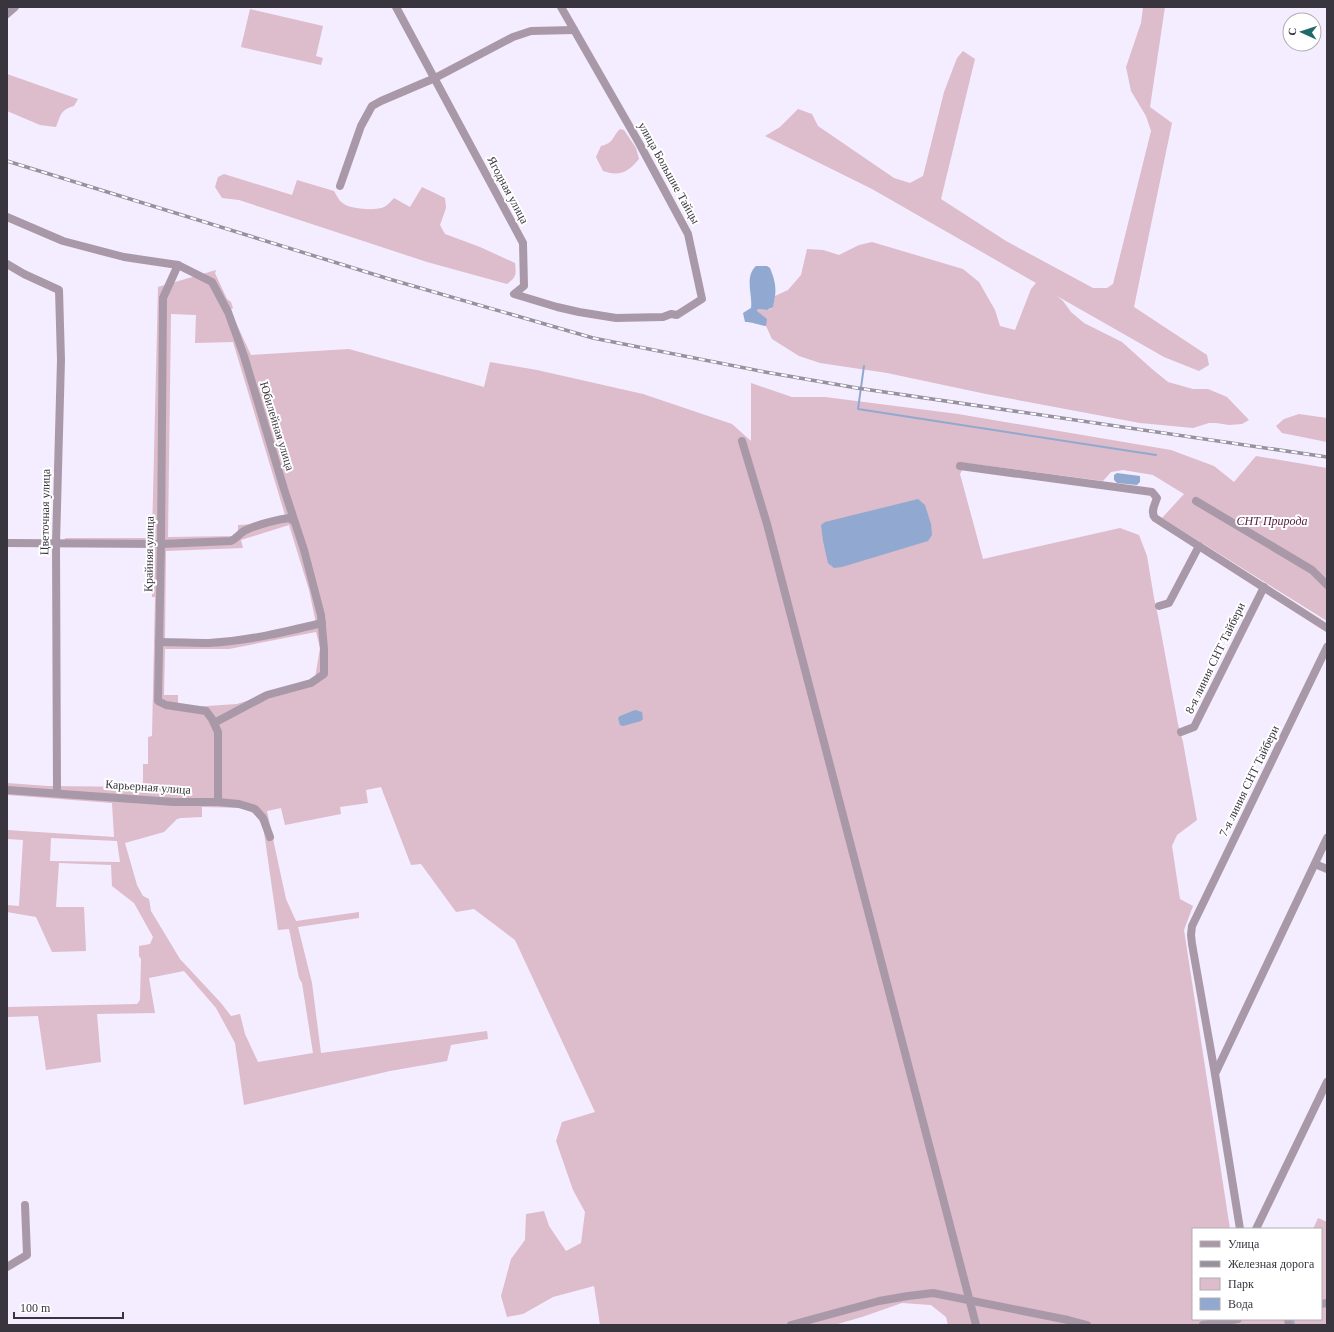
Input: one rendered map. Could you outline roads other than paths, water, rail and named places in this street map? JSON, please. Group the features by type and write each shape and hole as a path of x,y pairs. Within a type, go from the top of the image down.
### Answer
{"street":[{"path":"7,14 15,7"},
{"name":"Ягодная улица","path":"396,7 523,243 524,286 514,294 557,307 616,318"},
{"name":"улица Большие Тайцы","path":"562,7 639,143 688,234 702,299 677,316 671,314 663,317 616,318"},
{"path":"340,186 361,126 372,106 435,78 513,37 531,31 574,30"},
{"name":"Юбилейная улица","path":"7,217 63,241 124,257 178,265 212,282 228,312 244,356 304,550 321,615 324,649 324,674 311,682 267,695 214,723"},
{"name":"Цветочная улица","path":"7,264 24,274 59,290 61,360 56,543 56,793"},
{"name":"Крайняя улица","path":"178,265 163,298 160,642 158,701 166,705 206,711 214,723"},
{"path":"742,441 767,524 976,1325"},
{"path":"960,466 1152,492 1157,498 1153,509 1153,516 1155,518 1327,628"},
{"path":"1196,501 1312,570 1327,585"},
{"path":"7,543 161,544 231,540 235,539 245,530 274,520 289,518 294,521"},
{"path":"1159,606 1169,603 1199,546"},
{"name":"8-я линия СНТ Тайбери","path":"1181,732 1194,727 1264,587"},
{"path":"160,642 209,642 241,640 322,623"},
{"name":"7-я линия СНТ Тайбери","path":"1215,1074 1192,944 1192,926 1327,647"},
{"path":"214,723 218,732 218,802"},
{"name":"Карьерная улица","path":"7,790 174,802 218,802 239,804 255,809 263,818 270,836"},
{"path":"1240,1228 1215,1074 1327,838"},
{"path":"1314,864 1327,869"},
{"path":"1256,1228 1327,1082"},
{"path":"7,1267 27,1255 25,1205"},
{"path":"791,1325 879,1301 933,1293 1087,1325"},
{"path":"1203,1325 1224,1322"}],"water":[{"path":"756,266 767,266 770,268 775,282 773,307 767,310 758,309 757,311 767,319 766,326 745,322 743,313 751,308 750,275"},
{"path":"1117,473 1140,476 1140,482 1137,485 1117,483 1114,480 1114,475"},
{"path":"918,499 925,505 931,524 932,535 928,541 842,567 834,568 828,563 821,525 825,522"},
{"path":"635,710 642,712 643,719 641,721 623,726 620,725 618,718 620,716"}],"waterway":[{"path":"864,366 858,409 1156,455"},
{"path":"1293,1320 1294,1325"}],"railway":[{"path":"7,161 389,279 593,338 765,372 857,388 1327,457"}],"park label":[{"name":"СНТ Природа","path":"1272,521"}]}
